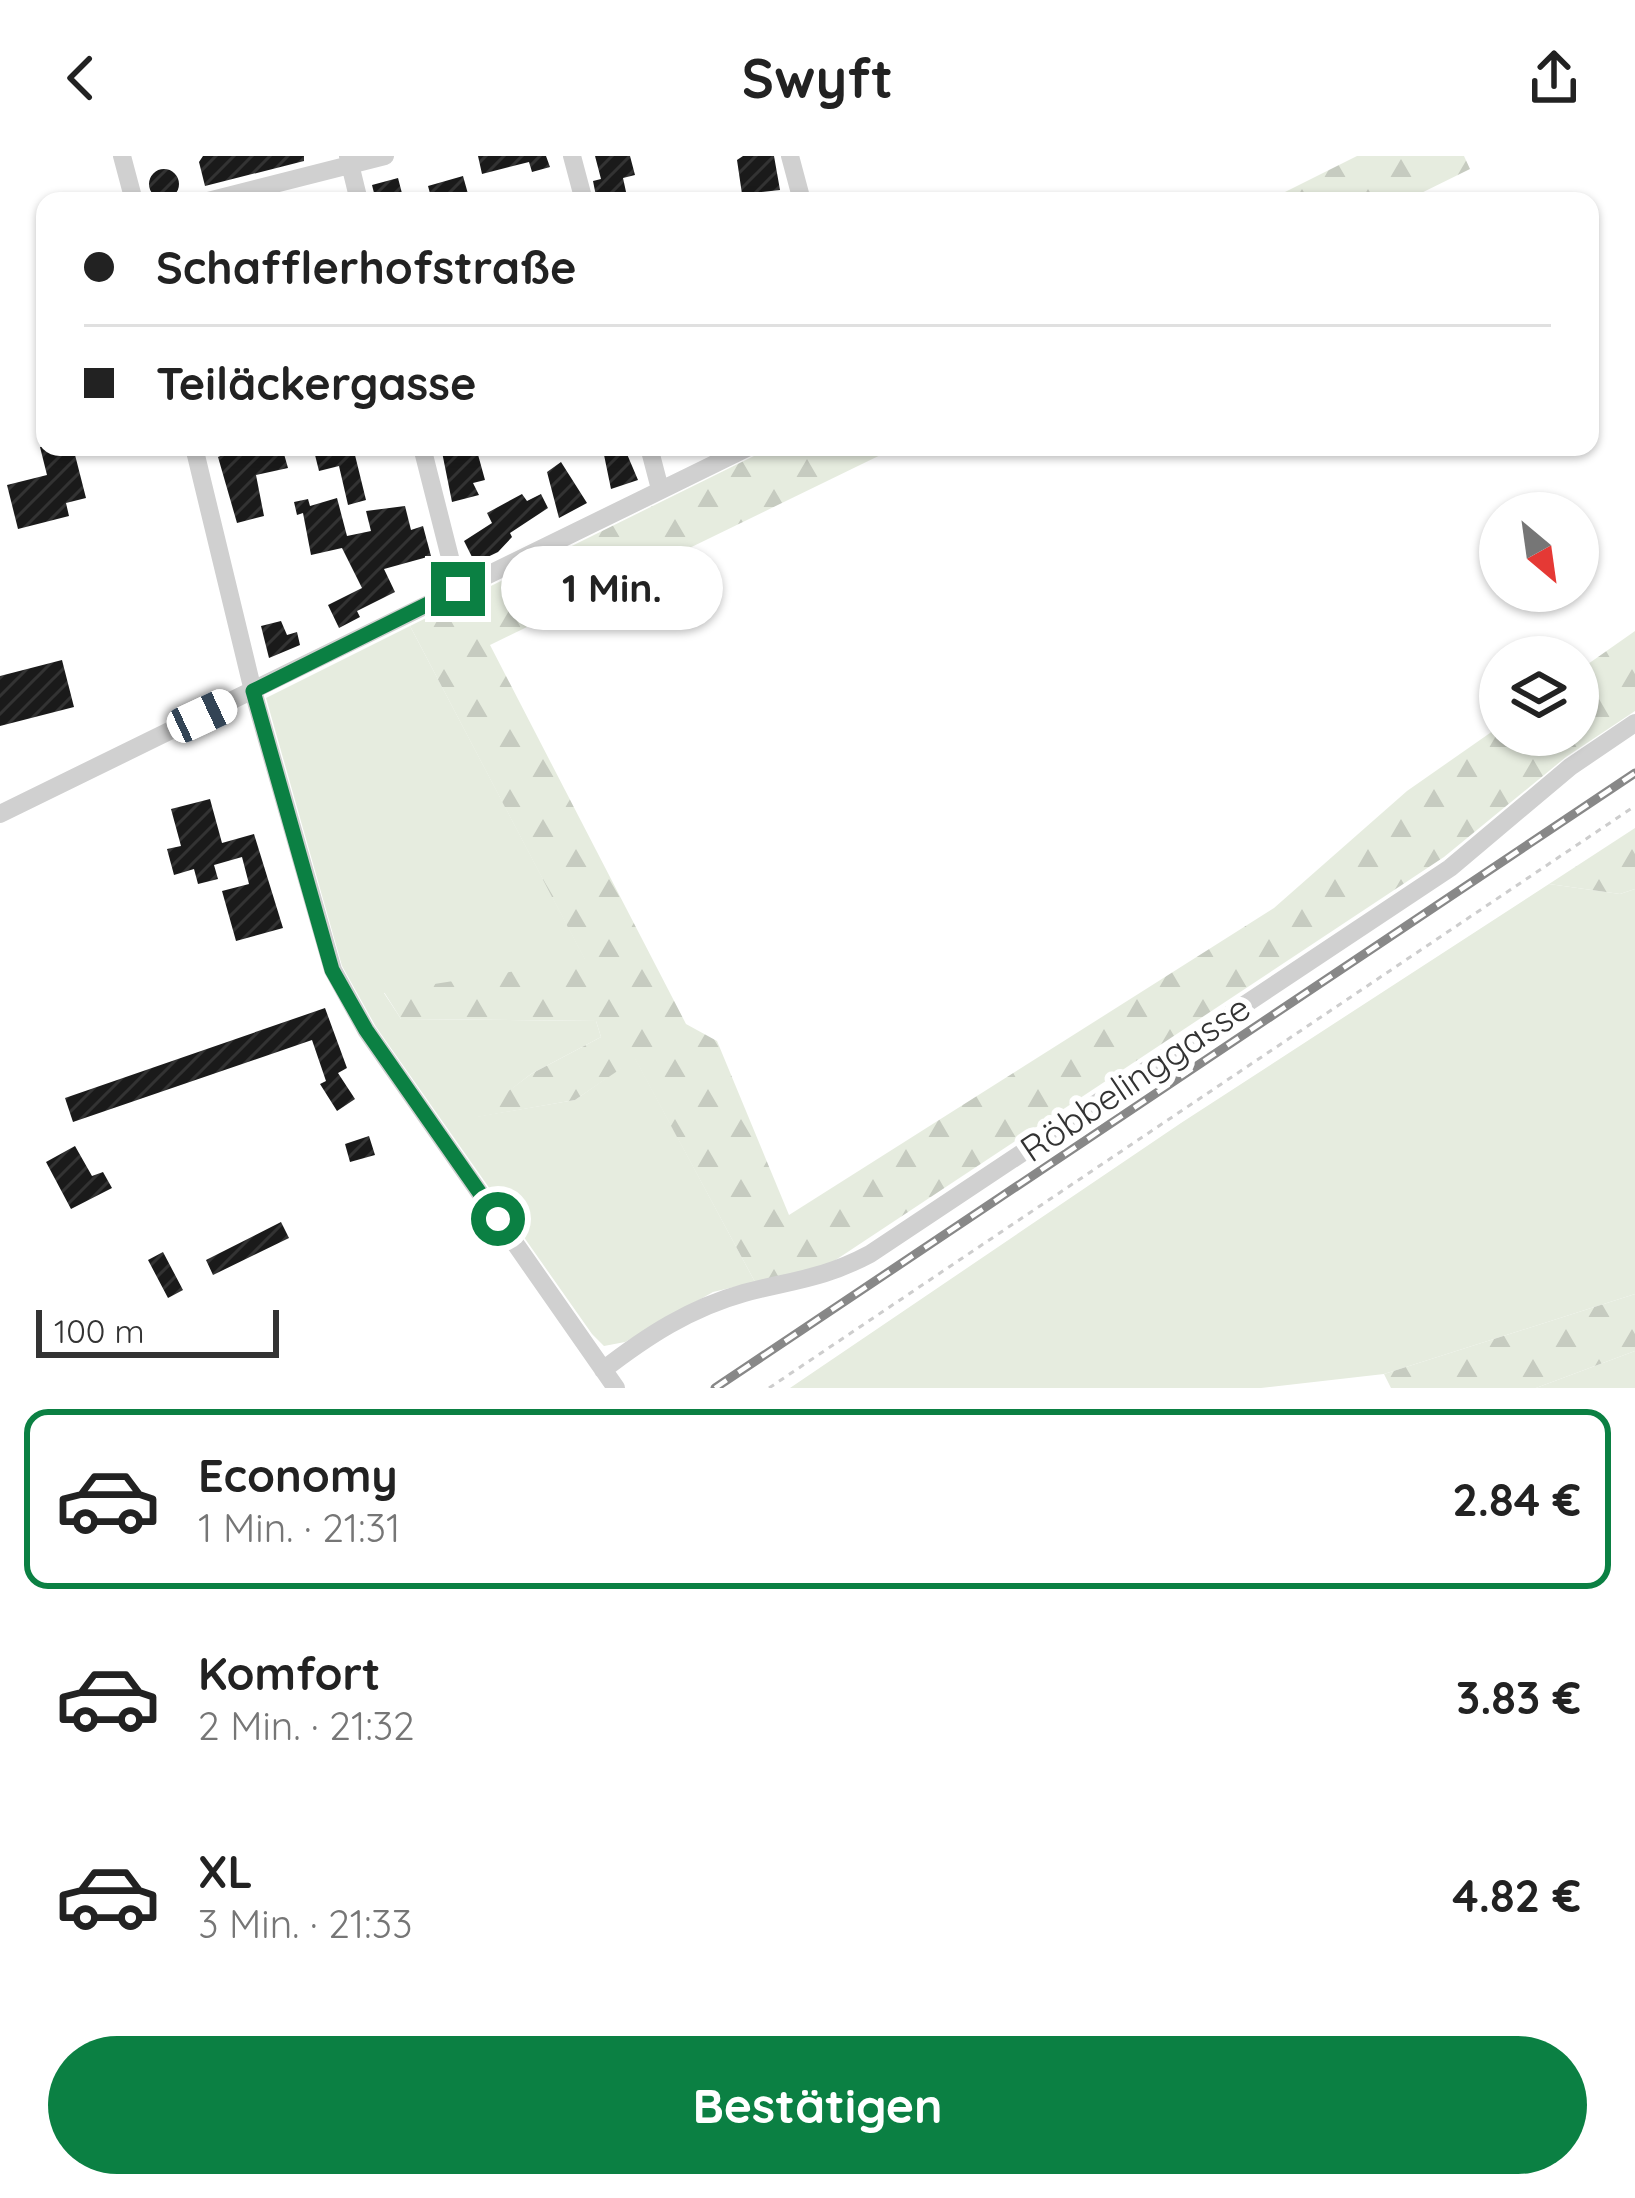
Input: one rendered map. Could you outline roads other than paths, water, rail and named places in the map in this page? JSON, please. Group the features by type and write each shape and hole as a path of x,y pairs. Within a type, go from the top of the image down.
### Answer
{"street":[{"path":"122,156 132,192"},
{"path":"239,192 349,160 385,156"},
{"path":"572,156 582,192"},
{"path":"790,156 800,192"},
{"path":"349,160 357,192"},
{"path":"196,456 253,691 332,970 366,1030 616,1388"},
{"path":"424,456 458,589"},
{"path":"651,456 660,489"},
{"path":"0,814 730,456"},
{"name":"Röbbelinggasse","path":"603,1370 650,1334 692,1311 745,1293 827,1276 870,1254 1450,868 1570,767 1635,723"}],"railway":[{"path":"715,1388 1635,773"}]}
